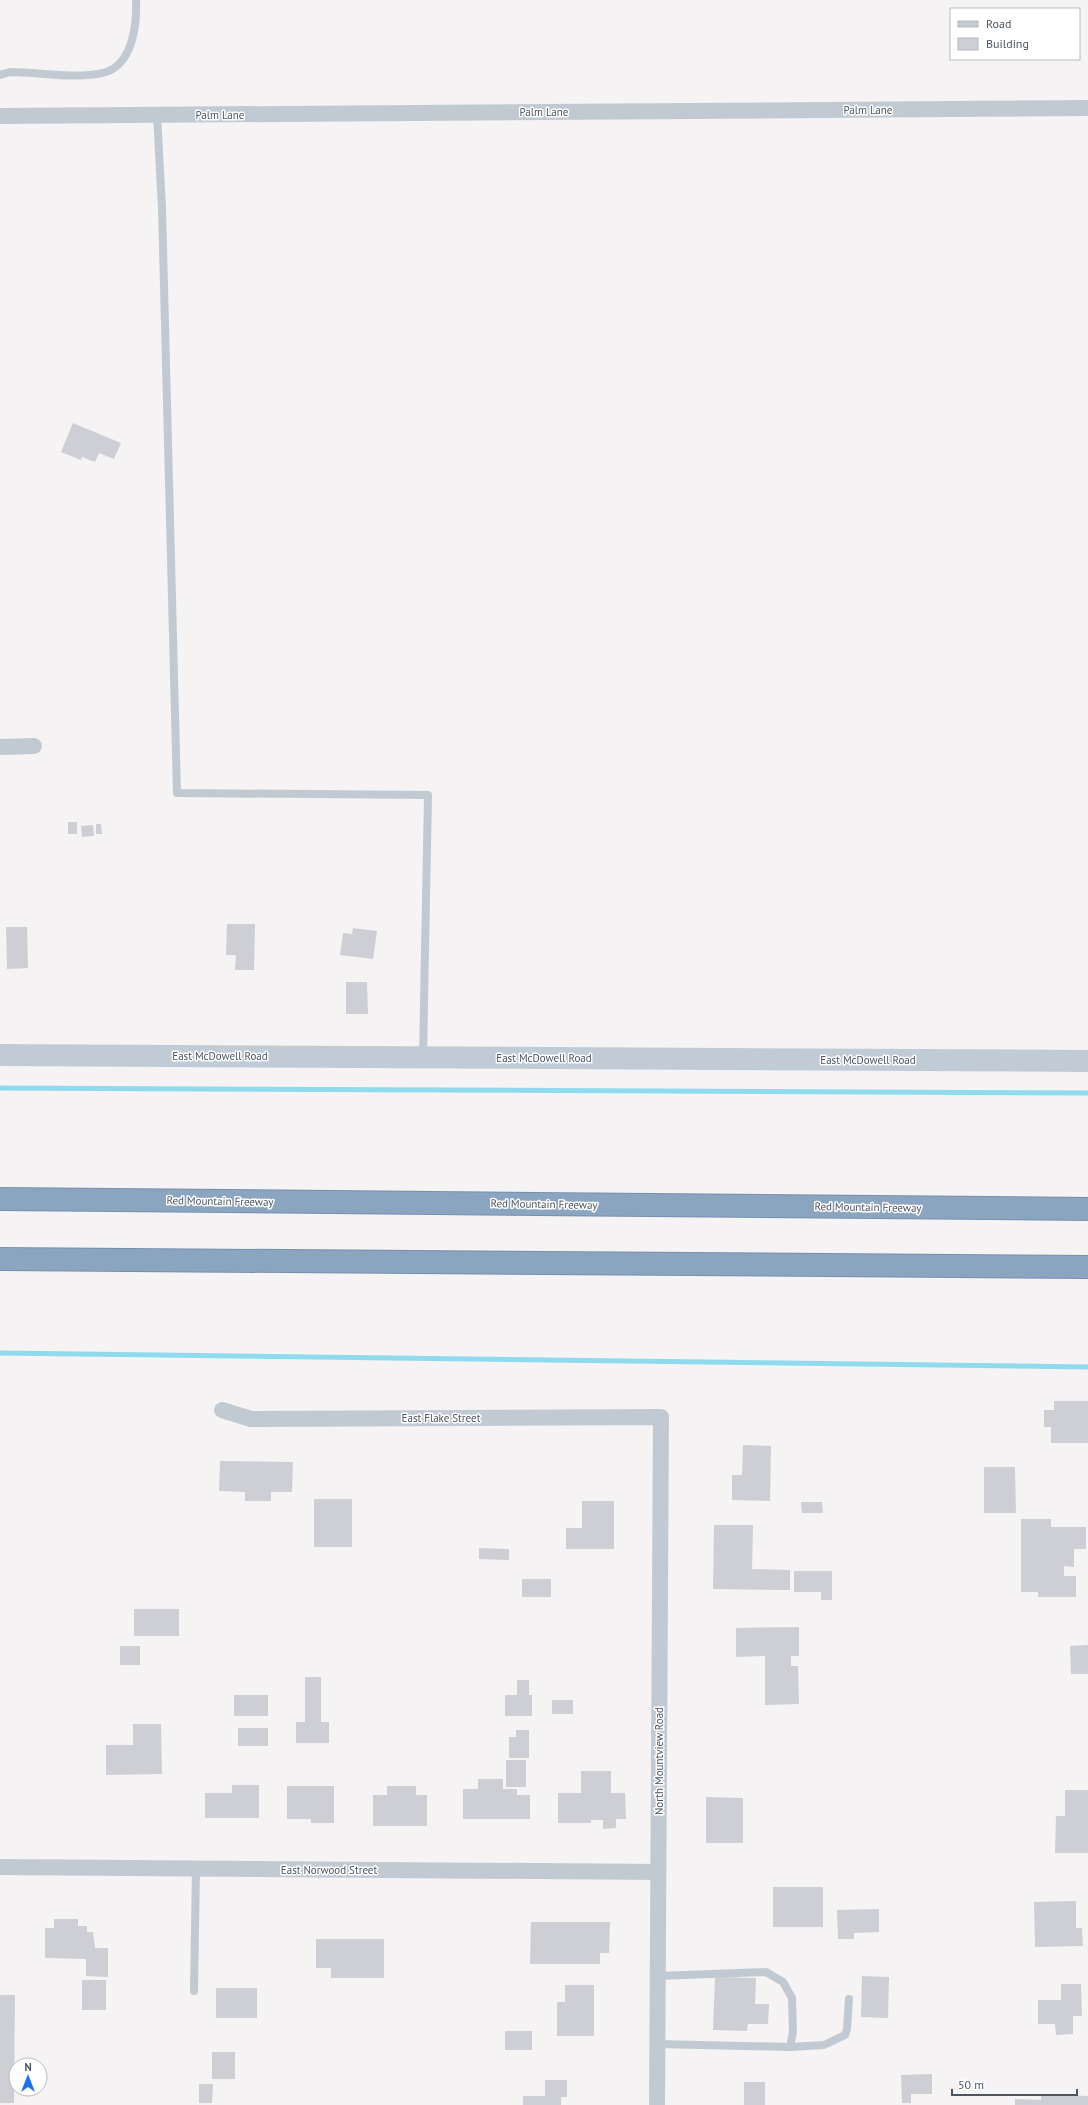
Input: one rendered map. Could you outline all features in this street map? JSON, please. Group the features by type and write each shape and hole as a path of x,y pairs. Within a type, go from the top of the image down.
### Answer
{"highway":[{"name":"Red Mountain Freeway","path":"0,1199 1088,1209"},
{"path":"0,1259 1088,1267"}],"street":[{"name":"Palm Lane","path":"0,116 1088,108"},
{"path":"0,747 34,746"},
{"name":"East McDowell Road","path":"0,1055 1088,1061"},
{"name":"East Flake Street","path":"222,1410 251,1419 661,1417"},
{"name":"North Mountview Road","path":"657,2105 661,1417"},
{"name":"East Norwood Street","path":"0,1867 658,1872"}],"lane":[{"path":"0,75 10,72 85,75 107,72 122,60 131,42 137,24 136,0"},
{"path":"157,115 162,208 177,793 428,794 423,1058"},
{"path":"194,1991 196,1869"},
{"path":"658,1976 766,1972 783,1982 792,1998 793,2032 790,2047"},
{"path":"657,2044 790,2047 824,2045 845,2035 848,2029 849,1999"}],"building":[{"path":"73,423 121,443 114,459 99,453 95,462 82,457 81,460 61,452"},
{"path":"68,822 77,822 77,834 68,834"},
{"path":"96,824 101,824 102,834 96,834"},
{"path":"93,825 94,836 82,837 81,826"},
{"path":"227,924 255,924 254,970 235,970 236,955 226,955"},
{"path":"6,927 27,927 28,968 7,969"},
{"path":"353,928 377,931 373,959 340,955 343,933 352,934"},
{"path":"346,982 367,982 368,1014 346,1014"},
{"path":"1054,1401 1088,1401 1088,1443 1051,1443 1051,1427 1044,1427 1044,1410 1054,1410"},
{"path":"743,1445 771,1446 770,1501 732,1500 732,1475 742,1475"},
{"path":"220,1461 293,1462 292,1492 271,1492 271,1501 245,1501 245,1492 219,1491"},
{"path":"984,1467 1015,1467 1016,1513 984,1513"},
{"path":"314,1499 352,1499 352,1547 314,1547"},
{"path":"582,1501 614,1501 614,1549 566,1549 566,1528 582,1528"},
{"path":"801,1502 822,1502 823,1513 802,1513"},
{"path":"1021,1519 1051,1519 1051,1527 1086,1527 1086,1549 1074,1549 1074,1567 1064,1566 1064,1576 1076,1576 1076,1597 1038,1597 1038,1592 1021,1592"},
{"path":"714,1525 753,1525 752,1569 790,1570 790,1590 713,1589"},
{"path":"479,1548 509,1549 509,1560 479,1559"},
{"path":"794,1571 832,1571 832,1600 821,1600 821,1592 794,1592"},
{"path":"522,1579 551,1579 551,1597 522,1597"},
{"path":"134,1609 179,1609 179,1636 134,1636"},
{"path":"799,1627 799,1656 791,1656 791,1666 798,1666 799,1704 765,1705 765,1656 736,1657 736,1628"},
{"path":"1088,1645 1088,1674 1071,1674 1070,1646"},
{"path":"120,1646 140,1646 140,1665 120,1665"},
{"path":"305,1677 321,1677 321,1722 329,1722 329,1743 296,1743 296,1722 305,1722"},
{"path":"517,1680 529,1680 529,1695 532,1695 532,1716 505,1716 505,1695 517,1695"},
{"path":"234,1695 268,1695 268,1716 234,1716"},
{"path":"552,1700 573,1700 573,1714 552,1714"},
{"path":"133,1724 161,1724 162,1774 106,1775 106,1745 133,1745"},
{"path":"238,1728 268,1728 268,1746 238,1746"},
{"path":"516,1730 529,1730 529,1758 509,1758 509,1737 516,1737"},
{"path":"506,1760 526,1760 526,1787 506,1787"},
{"path":"581,1771 611,1771 611,1793 625,1793 626,1819 616,1819 616,1828 603,1829 603,1820 591,1820 591,1823 558,1823 558,1793 581,1793"},
{"path":"478,1779 503,1779 503,1789 517,1789 517,1795 530,1795 530,1819 463,1819 463,1789 478,1789"},
{"path":"232,1785 259,1785 259,1818 205,1818 205,1793 232,1793"},
{"path":"287,1786 334,1786 334,1823 311,1823 311,1819 287,1819"},
{"path":"387,1786 416,1786 416,1795 427,1795 427,1826 373,1826 373,1795 387,1795"},
{"path":"1065,1790 1088,1790 1088,1853 1055,1853 1056,1816 1065,1816"},
{"path":"706,1797 743,1798 743,1843 706,1843"},
{"path":"773,1887 823,1887 823,1927 773,1927"},
{"path":"1076,1901 1076,1928 1082,1928 1083,1946 1035,1947 1034,1902"},
{"path":"879,1909 879,1932 854,1933 854,1939 838,1939 837,1910"},
{"path":"54,1919 78,1919 78,1926 87,1926 87,1932 93,1932 95,1948 108,1948 108,1977 86,1976 86,1959 45,1958 45,1928 54,1928"},
{"path":"531,1922 610,1922 609,1953 600,1953 600,1964 530,1964"},
{"path":"316,1939 384,1939 384,1978 331,1978 331,1968 316,1968"},
{"path":"862,1976 889,1977 888,2018 861,2017"},
{"path":"715,1977 756,1978 755,2004 769,2004 768,2024 748,2024 747,2031 713,2030"},
{"path":"82,1980 106,1980 106,2010 82,2010"},
{"path":"1061,1984 1081,1984 1082,2016 1073,2016 1073,2034 1056,2035 1055,2024 1038,2024 1038,2000 1061,2000"},
{"path":"565,1985 594,1985 594,2036 557,2036 557,2002 565,2002"},
{"path":"216,1988 257,1988 257,2018 216,2018"},
{"path":"0,1995 15,1995 14,2057 8,2057 8,2097 14,2097 14,2103 0,2103"},
{"path":"505,2031 532,2031 532,2050 505,2050"},
{"path":"212,2052 235,2052 235,2079 212,2079"},
{"path":"932,2074 932,2094 911,2094 911,2103 902,2103 901,2075"},
{"path":"545,2080 567,2080 567,2097 561,2097 561,2105 523,2105 523,2096 545,2096"},
{"path":"744,2082 765,2082 765,2105 744,2105"},
{"path":"199,2084 213,2084 212,2103 199,2103"},
{"path":"1041,2094 1088,2096 1088,2105 1015,2105 1015,2099 1041,2100"}],"waterway":[{"path":"0,1088 1088,1093"},
{"path":"0,1353 1088,1367"}]}
